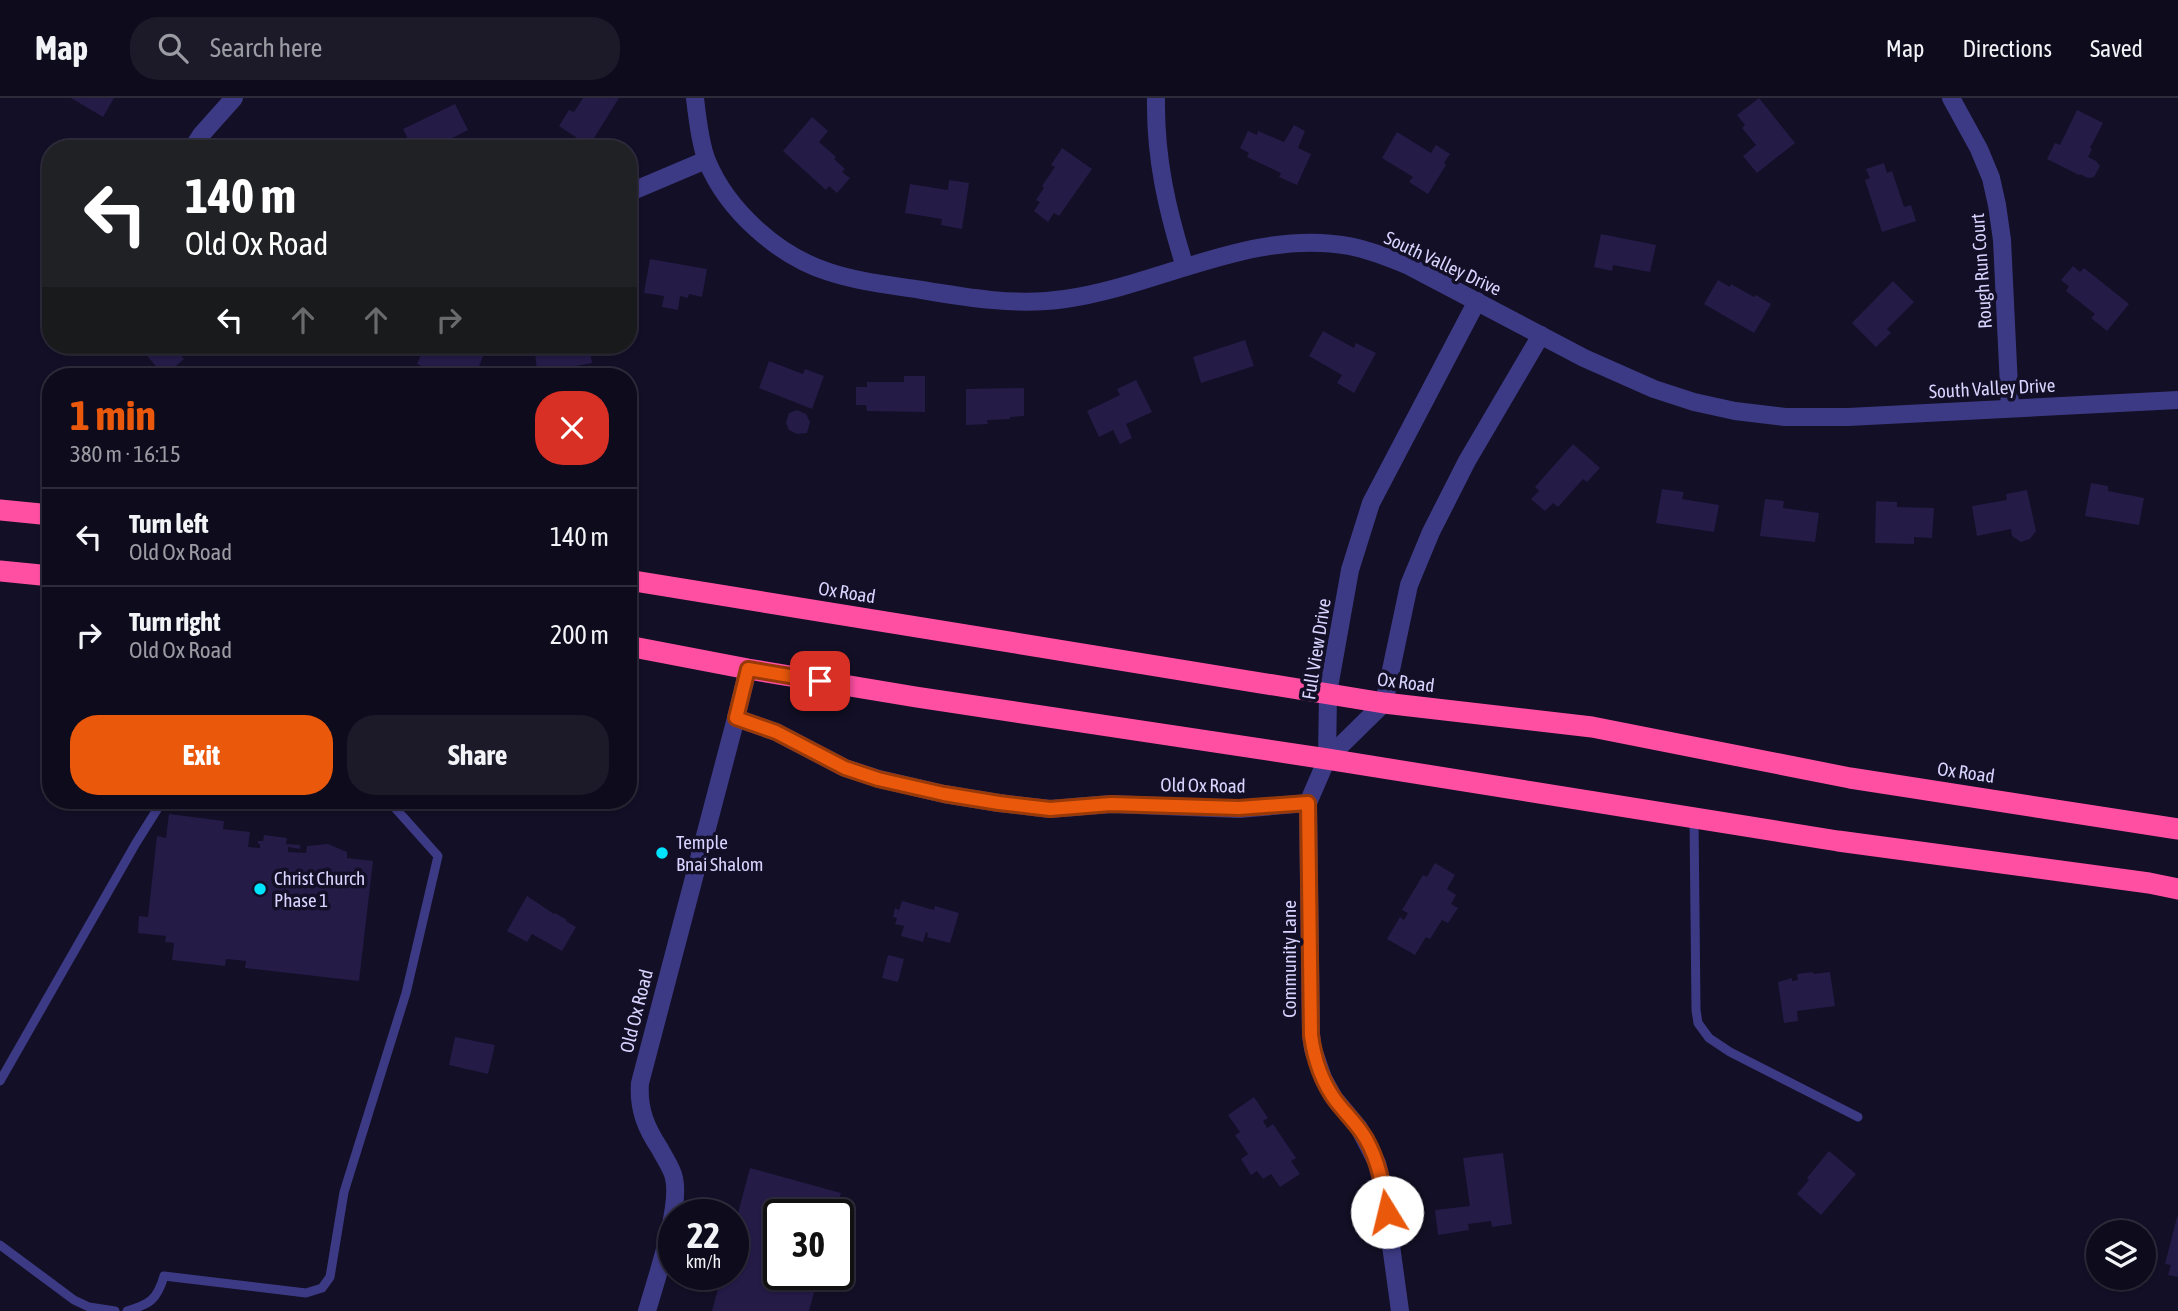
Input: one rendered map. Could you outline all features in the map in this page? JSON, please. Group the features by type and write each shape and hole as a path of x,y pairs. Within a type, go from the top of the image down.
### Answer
{"highway":[{"path":"0,510 42,514"},
{"path":"0,571 42,575"},
{"name":"Ox Road","path":"637,581 1384,703 1592,727 1850,778 2178,829"},
{"path":"637,648 916,697 1852,843 2178,889"}],"street":[{"path":"198,140 234,98"},
{"name":"South Valley Drive","path":"695,98 706,160 726,195 749,222 765,237 810,265 852,278 981,300 1032,302 1096,294 1185,267 1281,244 1317,243 1349,246 1381,254 1584,358 1654,389 1693,402 1735,411 1786,416 1848,417 2178,400"},
{"path":"1156,98 1159,166 1185,267"},
{"name":"Rough Run Court","path":"1951,98 1979,149 1997,205 2002,240 2010,408"},
{"path":"637,189 706,160"},
{"name":"Full View Drive","path":"1327,759 1328,693 1350,570 1371,503 1477,302"},
{"path":"1327,759 1384,703 1409,585 1431,532 1467,461 1541,335"},
{"name":"Old Ox Road","path":"647,1311 674,1210 676,1192 670,1166 642,1115 640,1083 748,669"},
{"name":"Old Ox Road","path":"736,718 776,732 845,768 878,779 999,803 1050,809 1111,804 1239,808 1308,803"},
{"name":"Community Lane","path":"1327,759 1308,803 1311,1035 1323,1078 1334,1098 1359,1128 1377,1163 1383,1187 1399,1311"}],"lane":[{"path":"0,1081 157,809"},
{"path":"127,1311 142,1306 159,1293 164,1276 306,1293 322,1288 330,1277 344,1192 406,993 438,856 396,809"},
{"path":"1694,818 1698,1023 1709,1038 1731,1052 1858,1117"},
{"path":"0,1245 74,1300 89,1307 115,1311"}],"building":[{"path":"71,98 114,98 103,117"},
{"path":"583,98 619,98 593,140 580,140 559,126 569,110 574,112"},
{"path":"1759,98 1795,143 1757,173 1743,156 1756,145 1742,128 1745,125 1737,115"},
{"path":"455,104 468,130 448,140 408,140 403,129"},
{"path":"2077,110 2103,123 2088,157 2100,166 2094,177 2079,175 2047,159 2055,143 2060,145"},
{"path":"812,117 828,131 819,142 836,157 834,159 845,169 842,172 850,178 837,193 829,186 826,190 783,151"},
{"path":"1294,125 1305,131 1298,148 1311,154 1297,185 1279,177 1281,173 1247,157 1249,153 1240,148 1248,131 1257,135 1258,131 1284,142"},
{"path":"1397,132 1431,153 1436,145 1450,154 1428,194 1409,182 1413,177 1382,158"},
{"path":"1062,148 1092,169 1059,216 1054,213 1048,222 1034,211 1040,202 1036,200 1055,167 1051,165"},
{"path":"1884,163 1887,173 1892,171 1904,207 1911,205 1916,221 1882,232 1865,180 1870,178 1866,169"},
{"path":"949,180 969,183 962,229 941,225 942,219 905,213 910,184 948,190"},
{"path":"1601,234 1656,245 1650,272 1613,265 1612,271 1594,267"},
{"path":"650,259 707,269 702,297 689,294 688,298 680,296 678,310 662,307 664,296 644,293"},
{"path":"2073,266 2080,272 2084,268 2129,304 2107,331 2091,318 2095,314 2066,291 2069,286 2061,280"},
{"path":"1718,280 1771,304 1754,333 1704,304"},
{"path":"1893,281 1914,302 1887,329 1891,333 1876,347 1852,323"},
{"path":"1323,331 1354,348 1356,343 1376,353 1354,393 1337,383 1342,375 1309,356"},
{"path":"1245,340 1254,366 1201,383 1193,357"},
{"path":"146,354 180,354 184,359 173,368 157,368"},
{"path":"421,354 484,354 478,368 426,368 417,364"},
{"path":"535,354 590,354 592,363 564,368 537,368"},
{"path":"769,361 803,374 805,369 824,376 812,409 759,388"},
{"path":"904,376 925,376 925,412 867,411 866,405 856,405 856,387 867,387 867,382 904,382"},
{"path":"1136,380 1152,412 1126,424 1132,438 1120,444 1113,430 1099,437 1087,411 1120,395 1117,389"},
{"path":"1024,388 1024,416 987,420 988,424 966,425 966,389"},
{"path":"797,410 806,414 810,422 807,433 797,434 789,430 786,423 789,413"},
{"path":"1573,444 1600,468 1587,482 1583,479 1558,507 1553,503 1545,511 1531,499 1539,491 1535,487"},
{"path":"2091,483 2108,486 2108,491 2144,498 2139,525 2085,516"},
{"path":"1662,489 1684,492 1682,499 1719,505 1714,532 1656,523"},
{"path":"2027,490 2036,531 2030,539 2021,542 2012,536 2011,529 1977,536 1972,506 2007,500 2006,494"},
{"path":"1765,499 1784,501 1783,508 1819,513 1815,542 1760,536"},
{"path":"1876,501 1897,502 1897,507 1934,508 1932,538 1914,537 1914,544 1875,543"},
{"name":"Christ Church Phase 1","path":"169,814 224,821 223,829 250,832 248,847 260,848 258,841 263,841 264,835 287,838 286,844 300,845 300,849 288,847 288,852 306,853 307,846 328,844 347,852 347,858 373,861 359,981 245,968 246,961 226,959 225,966 172,960 174,943 165,942 166,936 138,933 139,916 148,917 157,836 166,838"},
{"path":"1435,863 1455,875 1447,889 1456,895 1451,904 1458,908 1448,923 1442,920 1430,939 1426,937 1415,955 1387,939 1400,917 1404,920 1408,913 1402,910 1423,875 1427,877"},
{"path":"527,896 576,927 562,951 532,934 527,942 507,931"},
{"path":"902,901 934,910 935,906 959,913 950,943 927,937 926,932 923,942 901,936 904,926 895,924 897,918 893,917 895,908 899,910"},
{"path":"888,955 904,959 898,982 882,978"},
{"path":"1830,972 1835,1006 1797,1011 1798,1021 1784,1023 1778,982 1792,978 1792,981 1798,980 1797,974"},
{"path":"455,1037 495,1045 488,1074 449,1065"},
{"path":"1254,1097 1268,1118 1263,1121 1267,1128 1273,1124 1296,1158 1291,1161 1300,1174 1280,1187 1271,1174 1263,1179 1257,1171 1251,1175 1241,1159 1248,1154 1235,1135 1240,1132 1228,1115"},
{"path":"1829,1151 1856,1174 1821,1215 1797,1194"},
{"path":"1503,1153 1512,1224 1492,1227 1491,1221 1468,1224 1469,1230 1438,1235 1435,1210 1470,1206 1463,1158"},
{"path":"750,1168 841,1193 839,1199 763,1199 763,1290 815,1290 809,1311 712,1311 718,1290 749,1290 749,1199 742,1199"},
{"path":"2177,1217 2178,1277 2168,1275 2171,1265 2165,1264"}],"place":[{"name":"Temple Bnai Shalom","path":"662,853"},
{"name":"Christ Church Phase 1","path":"260,889"}],"route":[{"path":"820,681 748,669 736,718 776,732 845,768 878,779 999,803 1050,809 1111,804 1239,808 1308,803 1313,1049 1323,1078 1334,1098 1359,1128 1377,1163 1387,1212"}]}
